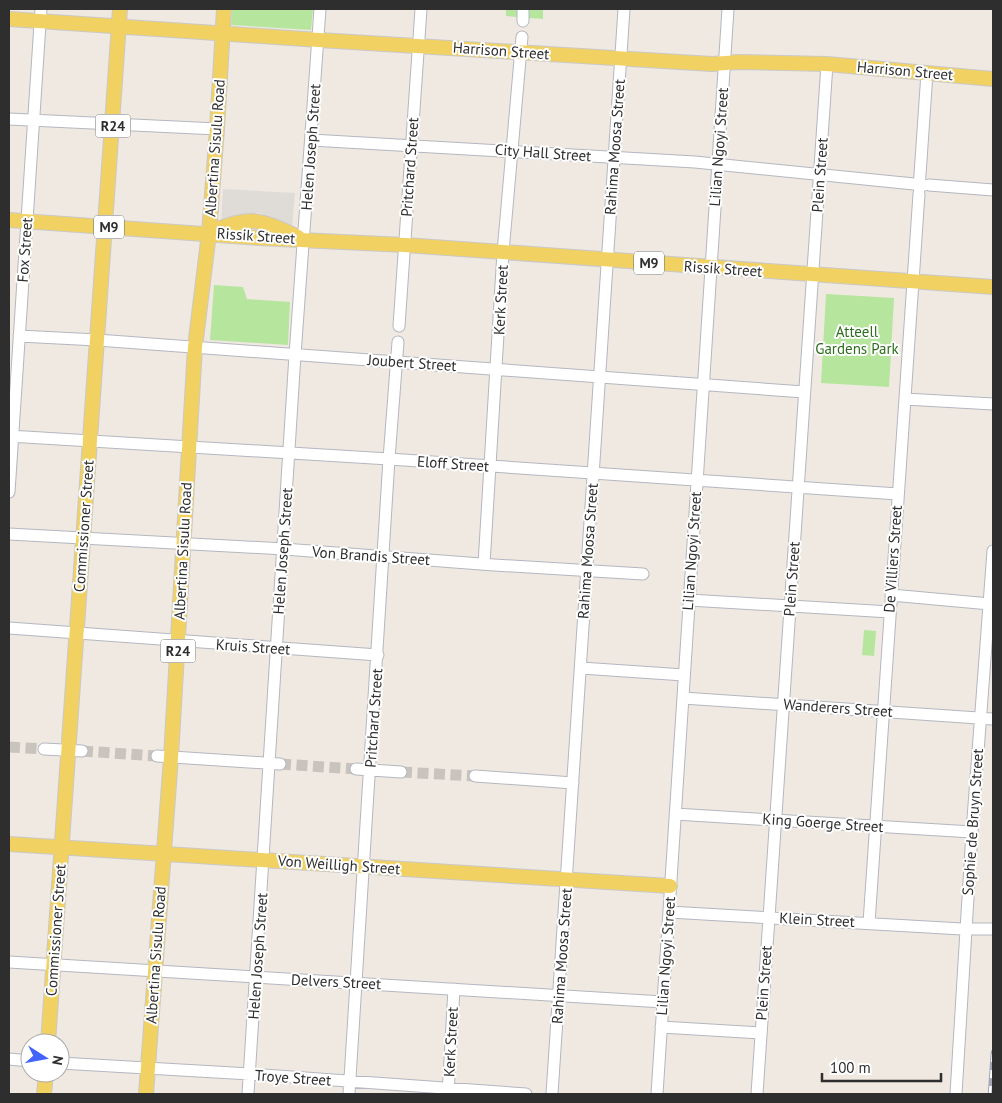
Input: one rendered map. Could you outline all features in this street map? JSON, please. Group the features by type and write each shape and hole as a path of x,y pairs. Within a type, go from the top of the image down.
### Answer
{"main road":[{"name":"Commissioner Street","path":"49,1033 120,9"},
{"name":"Albertina Sisulu Road","path":"146,1094 164,854 164,757 178,642 195,347 209,234 224,9"},
{"name":"Harrison Street","path":"9,19 41,15 119,26 222,34 724,64 827,64 993,79"},
{"name":"Rissik Street","path":"9,220 259,238 405,245 993,288"},
{"name":"Von Weilligh Street","path":"9,844 62,849 670,886"}],"street":[{"name":"Helen Joseph Street","path":"248,1094 264,861 275,763 277,648 295,354 320,9"},
{"name":"Pritchard Street","path":"399,326 421,9"},
{"path":"523,21 524,9"},
{"name":"Rahima Moosa Street","path":"552,1094 624,9"},
{"name":"Lilian Ngoyi Street","path":"657,1094 728,9"},
{"name":"Fox Street","path":"9,492 11,436 28,221 41,15"},
{"name":"Kerk Street","path":"484,564 503,252 522,37"},
{"name":"Plein Street","path":"757,1094 827,64"},
{"name":"De Villiers Street","path":"869,923 913,282 922,188 927,73"},
{"path":"9,119 217,129"},
{"name":"City Hall Street","path":"311,140 718,164 922,188 993,190"},
{"name":"Joubert Street","path":"19,336 295,354 804,392"},
{"name":"Pritchard Street","path":"349,1094 398,342"},
{"path":"905,398 993,404"},
{"name":"Eloff Street","path":"11,436 389,459 898,494"},
{"name":"Von Brandis Street","path":"9,534 284,549 643,574"},
{"name":"Sophie de Bruyn Street","path":"956,1094 972,832 993,550"},
{"path":"891,595 990,604"},
{"path":"689,600 890,612"},
{"name":"Kruis Street","path":"9,628 178,642 378,655"},
{"path":"581,668 684,676"},
{"name":"Wanderers Street","path":"682,698 993,719"},
{"path":"44,749 82,751"},
{"path":"164,757 275,763"},
{"path":"356,769 401,772"},
{"path":"475,776 573,783"},
{"name":"King Goerge Street","path":"675,814 972,832"},
{"name":"Klein Street","path":"669,912 990,929"},
{"name":"Delvers Street","path":"9,962 663,1002"},
{"name":"Kerk Street","path":"448,1092 454,989"},
{"path":"661,1027 761,1033"},
{"name":"Troye Street","path":"70,1064 250,1074 448,1092 526,1094"}],"green space":[{"path":"232,9 313,9 311,30 231,25"},
{"path":"506,9 543,9 543,19 506,16"},
{"path":"214,285 243,287 247,299 290,302 288,345 210,340"},
{"name":"Atteell Gardens Park","path":"826,294 894,298 889,387 821,383"},
{"path":"864,630 876,631 874,656 862,655"}],"shaded area":[{"path":"223,189 295,193 292,228 283,226 272,218 259,213 242,215 221,223"}],"tunnel":[{"path":"9,747 44,749"},
{"path":"82,751 157,756"},
{"path":"280,764 356,769"},
{"path":"401,772 475,776"}],"railway":[{"path":"990,1094 993,1052"}]}
